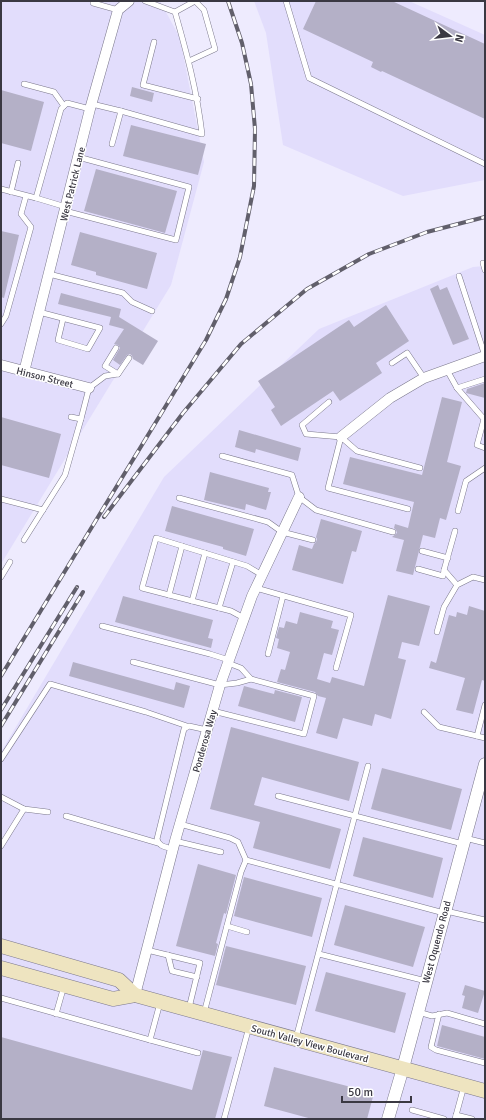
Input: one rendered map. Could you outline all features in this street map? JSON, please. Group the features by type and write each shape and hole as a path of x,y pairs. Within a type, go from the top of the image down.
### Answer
{"main road":[{"name":"South Valley View Boulevard","path":"1,946 119,980 135,995"},
{"name":"South Valley View Boulevard","path":"1,968 113,999 135,995 485,1091"}],"street":[{"path":"118,10 129,1"},
{"name":"West Patrick Lane","path":"24,372 91,106 118,10"},
{"path":"341,437 390,398 424,378 485,356"},
{"name":"Hinson Street","path":"1,365 89,388"},
{"name":"Ponderosa Way","path":"135,995 174,845 220,685 256,588 299,497"},
{"name":"West Oquendo Road","path":"388,1119 484,771"}],"lane":[{"path":"145,1 175,12 195,1 204,10 215,49 189,61"},
{"path":"286,1 309,78 485,164"},
{"path":"93,3 118,10"},
{"path":"36,198 61,109 67,103 121,111 202,134 198,99 175,12"},
{"path":"154,42 143,84 198,99"},
{"path":"24,84 54,92 64,106"},
{"path":"112,144 121,111"},
{"path":"1,189 36,198 65,209 176,240 189,187 78,157"},
{"path":"11,192 18,163"},
{"path":"1,324 6,316 31,227 21,214 26,196"},
{"path":"483,263 485,270"},
{"path":"49,274 123,293 132,302 152,312"},
{"path":"459,276 485,356"},
{"path":"39,312 100,328 88,348 58,340 63,319"},
{"path":"116,348 105,366 118,374"},
{"path":"392,363 407,353 424,378"},
{"path":"24,540 64,475 89,388 105,376 118,374 129,358"},
{"path":"447,370 457,388 484,419 477,445 485,448"},
{"path":"457,388 485,379"},
{"path":"329,402 302,425 306,434 341,437 357,451 420,468"},
{"path":"71,417 81,420"},
{"path":"341,437 328,488 408,509"},
{"path":"222,456 292,475 299,497 316,510 393,532"},
{"path":"458,511 466,481 485,468"},
{"path":"179,498 268,522 282,532 313,540"},
{"path":"1,499 43,510"},
{"path":"418,569 443,576 455,531"},
{"path":"244,618 219,608 142,588 156,538 247,566 262,575"},
{"path":"169,595 182,546"},
{"path":"422,551 448,558"},
{"path":"192,601 205,553"},
{"path":"1,577 10,562"},
{"path":"219,608 233,562"},
{"path":"444,570 457,584"},
{"path":"437,632 444,607 457,584 473,577 485,580"},
{"path":"256,588 351,615 336,668"},
{"path":"268,654 283,596"},
{"path":"102,626 210,654 241,668 251,679"},
{"path":"133,662 220,685 237,683 251,679 314,696 304,734 213,711"},
{"path":"1,759 50,684 146,712 187,726 207,730"},
{"path":"476,736 485,705"},
{"path":"424,712 439,727 485,738"},
{"path":"158,843 157,839 184,728 187,726"},
{"path":"296,1039 368,766"},
{"path":"278,796 464,841 485,843"},
{"path":"1,797 24,809 48,812"},
{"path":"1,846 24,809"},
{"path":"66,816 158,843 162,846 174,845 221,852"},
{"path":"180,824 230,838 238,842 246,860 204,1014"},
{"path":"246,860 445,912 485,920"},
{"path":"227,926 246,932"},
{"path":"147,950 200,963 188,1009"},
{"path":"319,954 426,981"},
{"path":"168,955 172,971 197,977"},
{"path":"56,1014 65,985"},
{"path":"1,998 198,1053"},
{"path":"150,1040 160,1002"},
{"path":"417,1012 432,1016 446,1013 485,1024"},
{"path":"439,1014 431,1047 436,1050 485,1063"},
{"path":"224,1119 249,1026"},
{"path":"465,1086 455,1117 472,1119"},
{"path":"412,1110 444,1119"}],"shaded area":[{"path":"1,1 160,1 180,38 204,162 171,285 1,564"},
{"path":"254,1 409,1 485,35 485,180 403,196 283,145 266,33"},
{"path":"485,266 485,1119 1,1119 1,752 164,477 319,329 473,267"}],"building":[{"path":"316,1 392,1 485,44 485,119 382,71 381,72 371,67 373,62 303,29"},
{"path":"132,87 154,93 152,102 130,96"},
{"path":"1,90 44,102 31,151 1,143"},
{"path":"131,125 206,144 198,175 123,156"},
{"path":"96,169 177,191 165,233 84,211"},
{"path":"1,231 19,235 4,298 1,297"},
{"path":"80,232 157,253 147,289 96,275 96,272 71,265"},
{"path":"438,285 440,290 447,287 469,339 453,345 430,289"},
{"path":"61,293 121,309 119,317 158,341 143,365 133,359 130,354 127,355 120,365 113,360 120,348 118,345 114,344 124,329 109,325 111,317 58,304"},
{"path":"386,305 409,341 376,363 382,373 340,401 333,391 281,426 271,410 275,407 258,381 349,320 354,327"},
{"path":"485,383 485,398 466,393 467,389"},
{"path":"442,397 462,402 447,462 461,466 446,520 440,518 435,538 423,535 413,575 396,571 404,540 392,537 397,533 394,528 395,524 408,528 414,502 343,484 350,457 422,475"},
{"path":"1,417 61,434 49,478 1,465"},
{"path":"239,430 301,448 298,461 256,449 255,453 235,447"},
{"path":"210,472 269,488 268,492 271,492 266,510 246,504 245,510 204,500"},
{"path":"172,506 254,529 246,556 223,549 223,547 165,531"},
{"path":"321,519 362,531 356,552 352,551 343,584 292,570 299,545 312,549 316,542"},
{"path":"388,595 430,606 419,646 402,642 398,658 406,660 391,719 375,714 372,726 343,718 337,739 316,733 326,698 318,696 315,692 277,682 281,669 285,670 290,652 277,648 279,639 276,638 279,627 284,628 286,621 297,624 300,612 333,621 331,628 339,630 332,655 324,653 317,679 330,683 332,677 364,686"},
{"path":"123,596 213,620 208,638 213,639 211,648 115,622"},
{"path":"469,606 485,611 485,681 482,680 473,714 456,710 465,678 429,668 431,661 436,663 449,615 456,617 457,612 467,615"},
{"path":"73,662 174,690 176,682 190,686 184,708 69,676"},
{"path":"244,686 274,694 275,690 302,697 295,722 238,706"},
{"path":"231,727 359,762 349,801 262,777 254,805 341,829 330,869 253,848 260,822 210,809"},
{"path":"382,768 462,789 451,830 371,809"},
{"path":"363,837 443,858 433,898 353,876"},
{"path":"198,864 236,875 226,914 224,913 216,943 218,944 215,956 176,946"},
{"path":"244,877 322,898 312,937 234,916"},
{"path":"345,905 425,927 413,967 334,945"},
{"path":"226,946 306,966 296,1005 216,985"},
{"path":"326,972 406,993 395,1033 315,1011"},
{"path":"465,985 485,991 478,1013 462,1008 465,996 462,995"},
{"path":"442,1025 485,1037 485,1059 437,1046"},
{"path":"1,1037 192,1090 203,1050 232,1057 215,1119 1,1119"},
{"path":"274,1067 374,1093 367,1119 312,1119 264,1106"}],"railway":[{"path":"1,676 206,340 226,299 240,257 254,186 255,129 251,84 242,43 228,1"},
{"path":"104,517 183,413 241,344 307,289 369,254 427,232 485,217"},
{"path":"1,710 77,587"},
{"path":"1,726 83,592"}]}
